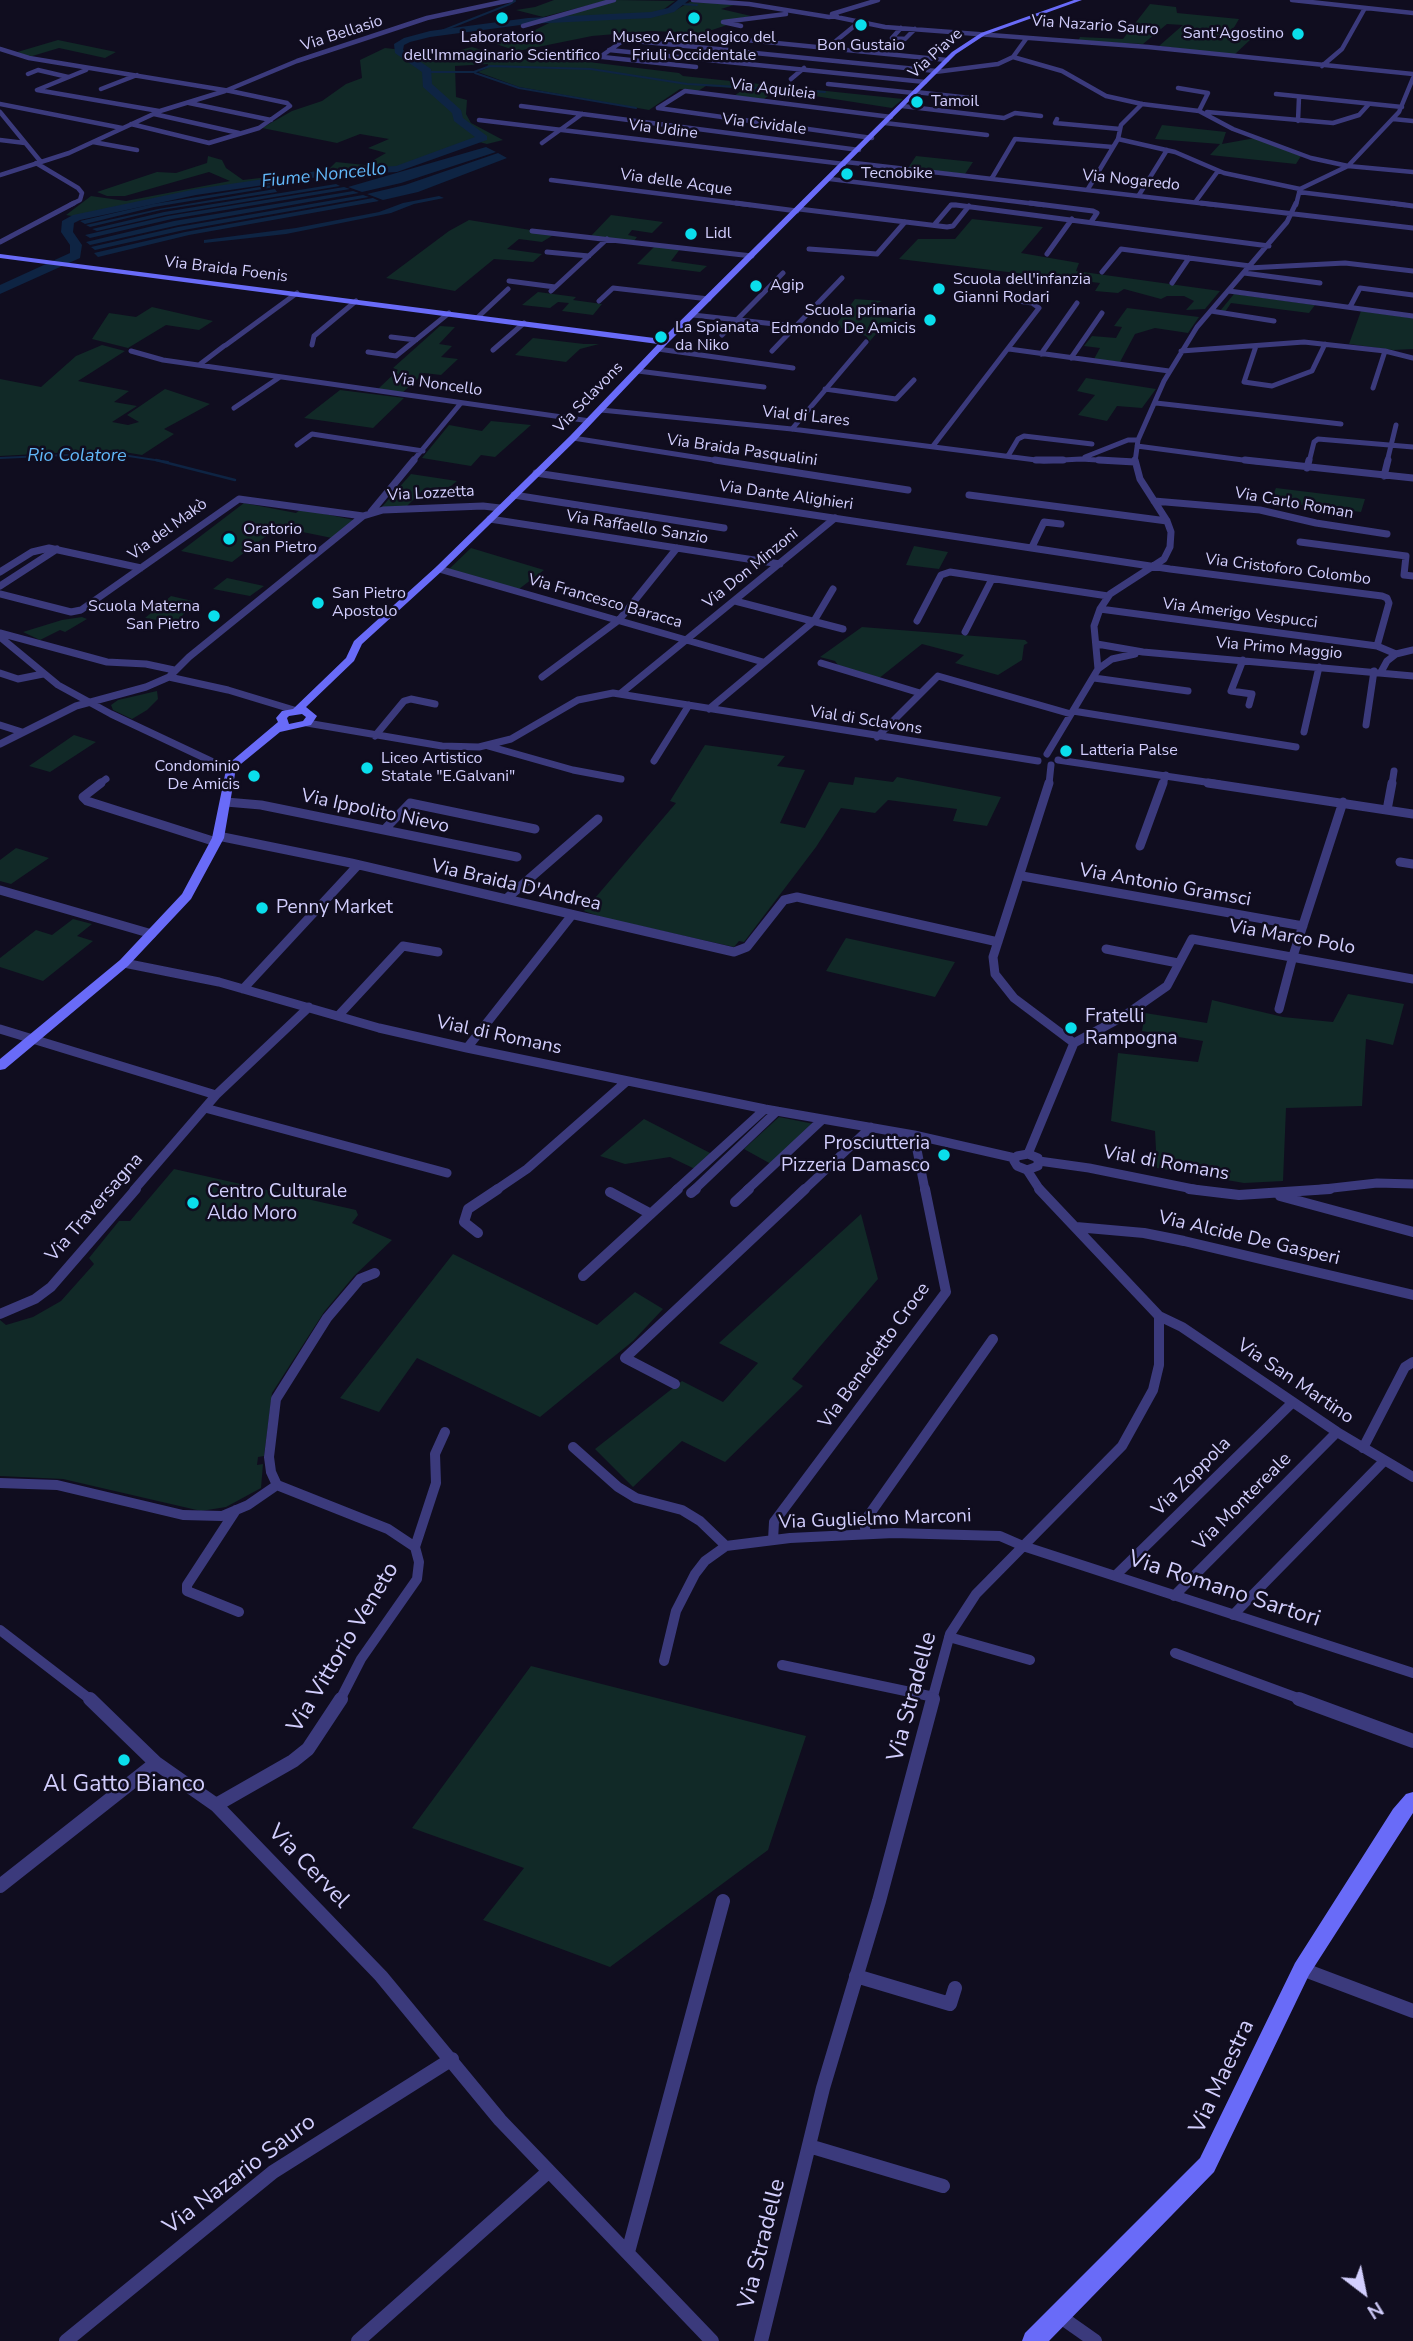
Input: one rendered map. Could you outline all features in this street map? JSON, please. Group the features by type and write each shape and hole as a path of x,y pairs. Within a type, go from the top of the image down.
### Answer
{"street":[{"name":"Via Bellasio","path":"0,175 93,142 157,112 225,91 298,61 406,25 509,0"},
{"path":"523,26 539,19 614,0"},
{"path":"693,0 749,4 835,16 858,23 915,29"},
{"path":"835,16 878,0"},
{"name":"Via Piave","path":"894,114 953,54 983,34 1079,0"},
{"path":"1292,0 1413,13"},
{"path":"1322,66 1342,49 1365,8"},
{"path":"741,26 723,22 800,13"},
{"path":"791,79 858,23"},
{"path":"901,28 892,38 905,39 915,29"},
{"name":"Via Nazario Sauro","path":"915,29 1148,47 1413,76"},
{"path":"774,36 953,54"},
{"path":"716,37 947,60"},
{"path":"745,52 935,71 987,67 1013,57 1026,39"},
{"path":"600,57 621,41 628,40 728,50"},
{"path":"684,74 748,40"},
{"path":"0,49 29,58 138,75 287,103 290,106 259,128 209,143 131,124"},
{"path":"609,50 925,82"},
{"path":"565,53 696,67"},
{"path":"1013,57 1062,71 1106,96 1142,104 1298,121 1339,122 1363,114 1370,104"},
{"path":"89,69 37,90 157,112 239,133"},
{"path":"28,74 38,71 68,77"},
{"path":"101,89 138,75"},
{"path":"1413,76 1402,107 1348,166 1300,190 1293,213 1269,246 1211,312 1169,371 1138,443 1136,462 1140,479 1167,521 1171,532 1170,547 1164,559 1108,596 1094,626 1098,668 1094,678 1047,754 1039,756 1038,761 1166,775 1413,814"},
{"path":"828,84 971,98"},
{"path":"1178,88 1208,93 1199,111"},
{"name":"Via Aquileia","path":"872,138 658,108 685,91 894,114"},
{"path":"1276,94 1402,107"},
{"path":"1406,96 1413,96"},
{"path":"1298,121 1299,97"},
{"path":"188,102 271,120"},
{"path":"0,104 122,128"},
{"path":"1088,189 1118,139 1120,129 1132,112 1142,104"},
{"name":"Via Cividale","path":"521,106 859,150"},
{"path":"1199,111 1233,129 1300,154 1348,166 1413,172"},
{"path":"0,113 38,162 82,193 80,200 0,242"},
{"path":"894,114 1004,118 1013,113 1041,116"},
{"path":"542,143 582,114"},
{"path":"894,114 987,135"},
{"name":"Via Sclavons","path":"230,770 240,758 284,726 283,715 302,711 350,659 358,643 439,569 601,411 661,346 894,114"},
{"path":"1057,119 1055,124 1120,129"},
{"path":"1393,119 1413,121"},
{"name":"Via Udine","path":"479,120 845,163"},
{"path":"992,178 1014,139 1113,147"},
{"path":"1118,139 1167,150 1218,171 1300,190 1413,206"},
{"path":"0,142 25,143"},
{"path":"93,142 137,150"},
{"path":"1139,194 1167,150"},
{"name":"Via Nogaredo","path":"845,163 1139,194 1413,228"},
{"path":"1196,201 1218,171"},
{"path":"951,193 967,176"},
{"path":"830,178 1093,211 1097,213 1091,222"},
{"name":"Via delle Acque","path":"551,180 934,225"},
{"path":"934,225 951,205 969,206 1269,246"},
{"path":"934,225 953,226 969,206"},
{"path":"1047,254 1072,219"},
{"path":"809,249 877,254 905,222"},
{"path":"532,231 752,256"},
{"path":"509,281 553,289 607,239"},
{"path":"1102,272 1121,249 1189,258 1320,283"},
{"path":"547,252 589,256"},
{"name":"Via Braida Foenis","path":"0,256 524,323 661,346"},
{"path":"1172,283 1189,258"},
{"path":"1247,269 1345,263 1413,271"},
{"path":"722,335 783,273"},
{"path":"772,351 842,278"},
{"path":"599,302 612,288 709,299"},
{"path":"1350,307 1360,288 1413,295"},
{"path":"478,317 508,289"},
{"path":"1229,290 1413,316"},
{"path":"199,365 297,293"},
{"path":"933,446 1039,309 1032,303 1011,300"},
{"path":"312,345 314,336 356,301"},
{"path":"1041,354 1077,303"},
{"path":"1211,312 1274,321"},
{"path":"368,352 397,356 449,313"},
{"path":"1070,358 1102,313"},
{"path":"693,315 811,328"},
{"path":"493,350 524,323"},
{"path":"391,337 416,340"},
{"path":"792,429 866,342"},
{"path":"1181,351 1325,344 1385,351 1413,358"},
{"path":"1256,346 1244,382 1272,386 1312,371 1325,344"},
{"path":"661,346 793,368"},
{"path":"1009,349 1169,371"},
{"name":"Via Noncello","path":"131,351 152,358 590,421"},
{"path":"1373,388 1385,351"},
{"path":"638,371 764,387"},
{"path":"233,408 280,377"},
{"path":"825,389 896,399 914,380"},
{"path":"367,514 461,403"},
{"path":"1155,405 1283,421"},
{"path":"1155,405 1341,424"},
{"name":"Vial di Lares","path":"601,411 792,429 1008,457 1136,462"},
{"path":"1384,475 1396,425"},
{"path":"297,445 312,434 423,451"},
{"path":"1008,457 1018,439 1024,436 1092,444"},
{"name":"Via Braida Pasqualini","path":"573,438 908,490"},
{"path":"1307,468 1314,442 1318,439 1413,447"},
{"name":"Vial di Lares","path":"1081,458 1128,440 1138,443"},
{"path":"1138,443 1307,468 1413,478"},
{"name":"Via Dante Alighieri","path":"536,472 1155,566"},
{"path":"514,495 724,528"},
{"path":"969,495 1167,521"},
{"name":"Via del Makò","path":"0,594 77,612 230,502 239,499 367,514"},
{"name":"Via Carlo Roman","path":"1154,502 1260,510 1316,523 1388,534"},
{"name":"Via Lozzetta","path":"0,744 76,706 146,687 171,674 367,514 483,506 500,508"},
{"name":"Via Don Minzoni","path":"620,694 835,518"},
{"name":"Via Raffaello Sanzio","path":"490,519 780,564"},
{"path":"1032,547 1044,522 1061,524"},
{"path":"1300,542 1406,556 1404,575 1413,576"},
{"path":"0,572 32,552 45,548 141,568"},
{"path":"541,677 619,620 677,548"},
{"path":"0,586 57,549"},
{"name":"Via Cristoforo Colombo","path":"1155,566 1387,598 1389,603 1377,646"},
{"name":"Via Francesco Baracca","path":"439,569 763,662"},
{"path":"917,621 941,575 945,573 1108,596"},
{"path":"965,632 992,579"},
{"path":"709,709 814,621 833,589"},
{"path":"735,601 843,629"},
{"name":"Via Amerigo Vespucci","path":"1100,609 1377,646"},
{"path":"0,635 58,685 111,714 230,770 217,839 187,896 124,963 0,1066"},
{"name":"Vial di Sclavons","path":"0,635 107,662 146,664 375,736 442,746 488,746 511,739 578,700 601,694 620,694 1038,761"},
{"path":"1377,646 1396,654"},
{"name":"Via Primo Maggio","path":"1097,647 1413,676"},
{"name":"Via Primo Maggio","path":"1097,647 1131,654"},
{"path":"1366,725 1378,672 1396,654 1413,650"},
{"name":"Via Primo Maggio","path":"1098,668 1112,659 1143,652"},
{"path":"1243,660 1231,691 1252,694 1249,705"},
{"path":"821,663 920,693"},
{"path":"1304,732 1319,667"},
{"path":"0,673 18,679 43,674"},
{"path":"877,737 938,676 1072,712 1296,747"},
{"path":"1094,678 1188,691"},
{"path":"375,736 404,701 411,699 435,704"},
{"path":"654,761 690,705"},
{"path":"284,726 302,711"},
{"path":"0,725 22,732"},
{"path":"488,746 573,770 621,779"},
{"path":"1047,754 1055,762"},
{"path":"214,761 240,758"},
{"path":"1028,1154 1074,1043 1014,998 995,974 993,957 1022,876 1055,762"},
{"path":"1387,810 1394,771"},
{"path":"1140,846 1166,775"},
{"name":"Via Braida D'Andrea","path":"106,779 83,797 87,801 217,839 358,865 734,952 747,947 784,901 802,898 998,942"},
{"name":"Via Ippolito Nievo","path":"226,802 261,804 517,857"},
{"path":"1279,1009 1293,956 1343,802"},
{"path":"384,830 410,803 535,829"},
{"path":"506,899 598,819"},
{"path":"1400,862 1413,864"},
{"path":"243,989 358,865"},
{"name":"Via Antonio Gramsci","path":"1022,876 1303,926"},
{"path":"0,890 152,934"},
{"path":"467,1048 572,915"},
{"name":"Via Marco Polo","path":"1074,1043 1156,996 1167,986 1192,939 1413,979"},
{"path":"338,1016 403,946 438,952"},
{"path":"1106,949 1178,963"},
{"name":"Vial di Romans","path":"124,963 243,989 467,1048 765,1109 914,1135 1015,1158"},
{"name":"Via Traversagna","path":"0,1314 36,1300 51,1287 216,1095 309,1007"},
{"path":"0,1029 216,1095"},
{"path":"478,1233 464,1222 468,1209 527,1169 627,1081"},
{"path":"205,1108 447,1173"},
{"path":"583,1276 765,1109"},
{"path":"691,1193 777,1111"},
{"path":"735,1202 823,1119"},
{"path":"675,1384 625,1357 871,1127"},
{"name":"Via Benedetto Croce","path":"774,1540 774,1522 946,1292 914,1135"},
{"path":"1027,1170 1035,1168 1039,1161 1028,1154 1015,1158 1017,1166 1027,1170 1042,1193 1159,1316"},
{"name":"Vial di Romans","path":"1039,1161 1090,1168 1196,1190 1239,1195 1377,1183 1413,1184"},
{"path":"610,1192 651,1214"},
{"path":"1272,1194 1413,1232"},
{"name":"Via Alcide De Gasperi","path":"1076,1227 1144,1233 1184,1241 1413,1295"},
{"path":"0,1483 57,1485 183,1515 222,1516 236,1510 277,1485 271,1472 269,1457 276,1399 327,1318 360,1279 375,1273"},
{"name":"Via San Martino","path":"1159,1316 1182,1327 1337,1432 1413,1477"},
{"name":"Via Stradelle","path":"761,2341 809,2146 949,1637 955,1623 976,1594 1122,1446 1153,1390 1159,1365 1159,1316"},
{"path":"866,1534 864,1522 867,1516 993,1339"},
{"path":"1363,1448 1405,1367 1413,1362"},
{"name":"Via Zoppola","path":"1115,1576 1293,1402"},
{"name":"Via Vittorio Veneto","path":"216,1805 293,1761 308,1749 337,1707 361,1659 417,1579 419,1562 415,1547 436,1483 435,1454 445,1432"},
{"name":"Via Montereale","path":"1174,1596 1337,1432"},
{"path":"573,1447 618,1487 636,1498 682,1510 700,1521 726,1546 705,1561 695,1574 676,1611 664,1661"},
{"path":"1233,1615 1384,1461"},
{"name":"Via Vittorio Veneto","path":"277,1485 388,1529 415,1547"},
{"path":"236,1510 187,1585 187,1591 239,1612"},
{"name":"Via Guglielmo Marconi","path":"726,1546 866,1534 987,1535 1000,1536 1023,1546"},
{"name":"Via Romano Sartori","path":"1023,1546 1413,1673"},
{"name":"Via Cervel","path":"0,1630 90,1699 156,1763 216,1805 381,1976 500,2120 548,2172 712,2341"},
{"path":"949,1637 1030,1660"},
{"path":"1175,1653 1413,1741"},
{"path":"782,1665 934,1697"},
{"path":"0,1886 156,1763"},
{"name":"Via Maestra","path":"1033,2341 1207,2165 1302,1969 1409,1811"},
{"path":"628,2252 723,1901"},
{"path":"1302,1969 1413,2011"},
{"path":"856,1976 950,2004 955,1988"},
{"name":"Via Nazario Sauro","path":"66,2341 273,2172 452,2059"},
{"path":"809,2146 943,2186"},
{"path":"358,2341 548,2172"},
{"path":"1057,2315 1095,2341"}],"green space":[{"path":"554,0 609,0 543,17 516,10"},
{"path":"616,0 675,1 660,12 640,16 544,19"},
{"path":"690,2 737,4 721,9 751,16 722,22 727,25 703,33 651,31 592,36 523,50 505,57 540,61 556,58 679,73 683,76 903,99 892,108 776,90 764,99 734,96 744,89 706,86 698,91 680,89 649,110 519,87 478,72 487,68 488,64 455,66 456,97 467,100 466,114 471,123 503,140 487,144 475,141 397,169 311,175 177,195 77,217 66,215 91,196 126,201 230,181 209,172 125,196 107,196 97,192 157,172 176,173 207,163 208,156 222,160 226,168 243,180 328,170 336,162 365,165 386,153 368,148 389,139 360,134 337,143 262,128 292,111 322,101 346,84 362,78 360,60 385,48 403,50 405,54 434,57 472,47 500,56 511,49 493,43 529,33 553,21 655,16 674,11"},
{"path":"1150,4 1176,7 1177,13 1239,19 1232,31 1244,34 1250,40 1234,55 1159,46 1183,25 1167,24 1143,44 1078,41 1080,37 1123,39"},
{"path":"58,40 116,52 105,58 59,48 29,57 14,53"},
{"path":"1162,125 1226,132 1222,144 1255,138 1301,156 1296,164 1210,155 1220,144 1155,139"},
{"path":"916,156 973,162 965,174 908,168"},
{"path":"611,215 663,222 652,233 632,230 628,235 637,237 634,241 591,236"},
{"path":"972,219 1043,227 1021,253 1079,263 1076,271 1220,291 1205,309 1186,310 1194,301 1184,296 1167,296 1161,299 1124,289 1118,293 1095,291 1100,283 899,259 918,239 955,239"},
{"path":"469,220 555,234 542,242 519,239 507,249 542,254 533,262 494,259 455,291 386,278 449,231"},
{"path":"655,246 680,249 671,261 707,266 700,272 637,264"},
{"path":"538,292 602,304 593,315 562,311 569,303 558,302 550,308 522,305"},
{"path":"1234,294 1315,305 1309,313 1231,303 1225,312 1220,311"},
{"path":"855,299 882,301 873,305 889,318 900,320 869,326 876,334 870,341 866,336 835,326"},
{"path":"152,307 213,321 199,330 166,325 128,348 92,339 109,313 136,317"},
{"path":"1127,308 1199,317 1188,333 1155,328 1135,334 1120,362 1094,359 1100,348 1084,346 1092,336 1116,338 1122,327 1114,326"},
{"path":"1361,311 1413,318 1413,349 1393,350 1349,344"},
{"path":"440,326 455,327 439,344 452,346 441,357 458,359 441,375 424,373 402,393 378,389 398,370 393,368"},
{"path":"533,338 599,344 580,349 566,362 515,355"},
{"path":"102,345 125,351 78,381 129,391 114,402 137,406 112,422 128,425 139,422 127,415 165,389 210,404 164,429 174,434 142,455 112,450 0,456 0,379 41,387 76,356"},
{"path":"1086,378 1156,389 1142,408 1117,406 1107,421 1078,415 1095,395 1077,391"},
{"path":"340,390 404,398 373,428 304,418"},
{"path":"491,421 531,425 495,457 481,455 471,466 422,458 449,425 482,431"},
{"path":"411,474 457,481 446,490 423,490 406,507 380,509"},
{"path":"1276,488 1365,499 1361,512 1270,501"},
{"name":"Oratorio San Pietro","path":"244,503 296,513 301,509 354,520 332,538 278,527 232,562 181,551"},
{"path":"914,546 948,552 939,569 906,565"},
{"path":"471,548 544,570 519,589 448,570"},
{"name":"Oratorio San Pietro","path":"227,578 264,586 250,596 213,589"},
{"path":"171,596 197,602 174,623 145,618"},
{"path":"82,617 87,619 65,632 60,630 40,640 23,632 62,620"},
{"path":"862,627 1025,640 1028,643 1024,645 1022,660 998,675 955,663 964,655 922,644 878,679 840,668 835,661 820,657"},
{"path":"157,691 158,699 132,719 113,710 111,705 118,700"},
{"path":"74,735 96,742 50,772 29,766"},
{"path":"705,745 785,756 777,766 805,770 780,823 805,828 829,782 853,785 855,777 893,782 897,777 1001,797 987,826 953,821 957,809 888,800 875,813 841,808 816,847 744,942 739,941 734,947 604,918 584,911 676,803 670,801"},
{"path":"16,848 49,858 11,884 0,881 0,860"},
{"path":"73,919 92,924 77,936 93,941 43,981 0,967 0,958 36,930 52,935"},
{"path":"846,938 955,962 935,997 826,971"},
{"path":"1348,994 1404,1004 1393,1045 1366,1039 1362,1106 1286,1108 1283,1181 1244,1183 1157,1168 1155,1131 1111,1121 1118,1053 1198,1062 1203,1041 1142,1031 1145,1013 1207,1023 1212,1000 1283,1017 1333,1022"},
{"path":"779,1117 819,1125 771,1164 744,1149"},
{"path":"644,1119 714,1155 695,1169 670,1157 625,1164 600,1156"},
{"path":"174,1169 356,1210 358,1215 352,1223 392,1240 354,1276 324,1312 272,1393 264,1456 258,1457 257,1465 263,1464 261,1488 226,1507 201,1511 63,1479 0,1476 0,1320 6,1325 33,1317 61,1301 94,1264 89,1258 119,1221 130,1221"},
{"path":"861,1214 878,1279 792,1379 803,1386 725,1462 682,1441 633,1487 595,1449 682,1381 723,1402 758,1363 719,1343"},
{"path":"453,1254 597,1325 635,1292 663,1309 633,1341 540,1417 417,1358 379,1412 340,1398"},
{"path":"531,1666 806,1736 768,1850 610,1967 483,1920 524,1868 412,1828"}],"water":[{"path":"486,147 496,152 401,183 362,192 348,187"},
{"path":"498,153 507,158 418,192 383,200 367,194 405,185"},
{"path":"336,184 340,186 166,215 97,231 92,229 164,212"},
{"path":"272,185 275,187 154,207 85,224 80,221 153,204"},
{"path":"344,187 350,189 172,219 90,238 85,235 168,216"},
{"path":"275,189 277,192 161,210 90,227 86,225 158,209"},
{"path":"353,191 359,193 179,225 90,245 86,242 174,221"},
{"path":"363,195 369,197 184,230 95,250 91,247 178,227"},
{"path":"439,196 444,198 414,204 391,213 286,234 204,243 204,240 296,228 379,212 403,203"},
{"path":"373,198 379,201 189,235 98,257 94,253 185,232"}],"waterway":[{"path":"434,34 510,4 515,1 513,0"},
{"name":"Fiume Noncello","path":"0,290 76,255 76,245 67,232 68,221 77,217 196,192 325,173 397,169 483,138 458,119 457,112 427,85 427,71 398,51 399,44 407,40 430,34 528,21 651,15 671,10 684,0"},
{"path":"681,4 697,5"},
{"path":"427,72 474,72 490,66 591,69 687,84 825,92"},
{"path":"475,73 519,88 636,108"},
{"name":"Rio Colatore","path":"0,458 109,453 158,460"},
{"name":"Rio Colatore","path":"158,460 168,462"},
{"name":"Rio Colatore","path":"158,460 235,480"}],"place":[{"name":"Laboratorio dell'Immaginario Scientifico","path":"502,18"},
{"name":"Museo Archelogico del Friuli Occidentale","path":"694,18"},
{"name":"Bon Gustaio","path":"861,25"},
{"name":"Sant'Agostino","path":"1298,34"},
{"name":"Tamoil","path":"917,102"},
{"name":"Tecnobike","path":"847,174"},
{"name":"Lidl","path":"691,234"},
{"name":"Agip","path":"756,286"},
{"name":"Scuola dell'infanzia Gianni Rodari","path":"939,289"},
{"name":"Scuola primaria Edmondo De Amicis","path":"930,320"},
{"name":"La Spianata da Niko","path":"661,337"},
{"name":"Oratorio San Pietro","path":"229,539"},
{"name":"San Pietro Apostolo","path":"318,603"},
{"name":"Scuola Materna San Pietro","path":"214,616"},
{"name":"Latteria Palse","path":"1066,751"},
{"name":"Liceo Artistico Statale \"E.Galvani\"","path":"367,768"},
{"name":"Condominio De Amicis","path":"254,776"},
{"name":"Penny Market","path":"262,908"},
{"name":"Fratelli Rampogna","path":"1071,1028"},
{"name":"Prosciutteria Pizzeria Damasco","path":"944,1155"},
{"name":"Centro Culturale Aldo Moro","path":"193,1203"},
{"name":"Al Gatto Bianco","path":"124,1760"}]}
